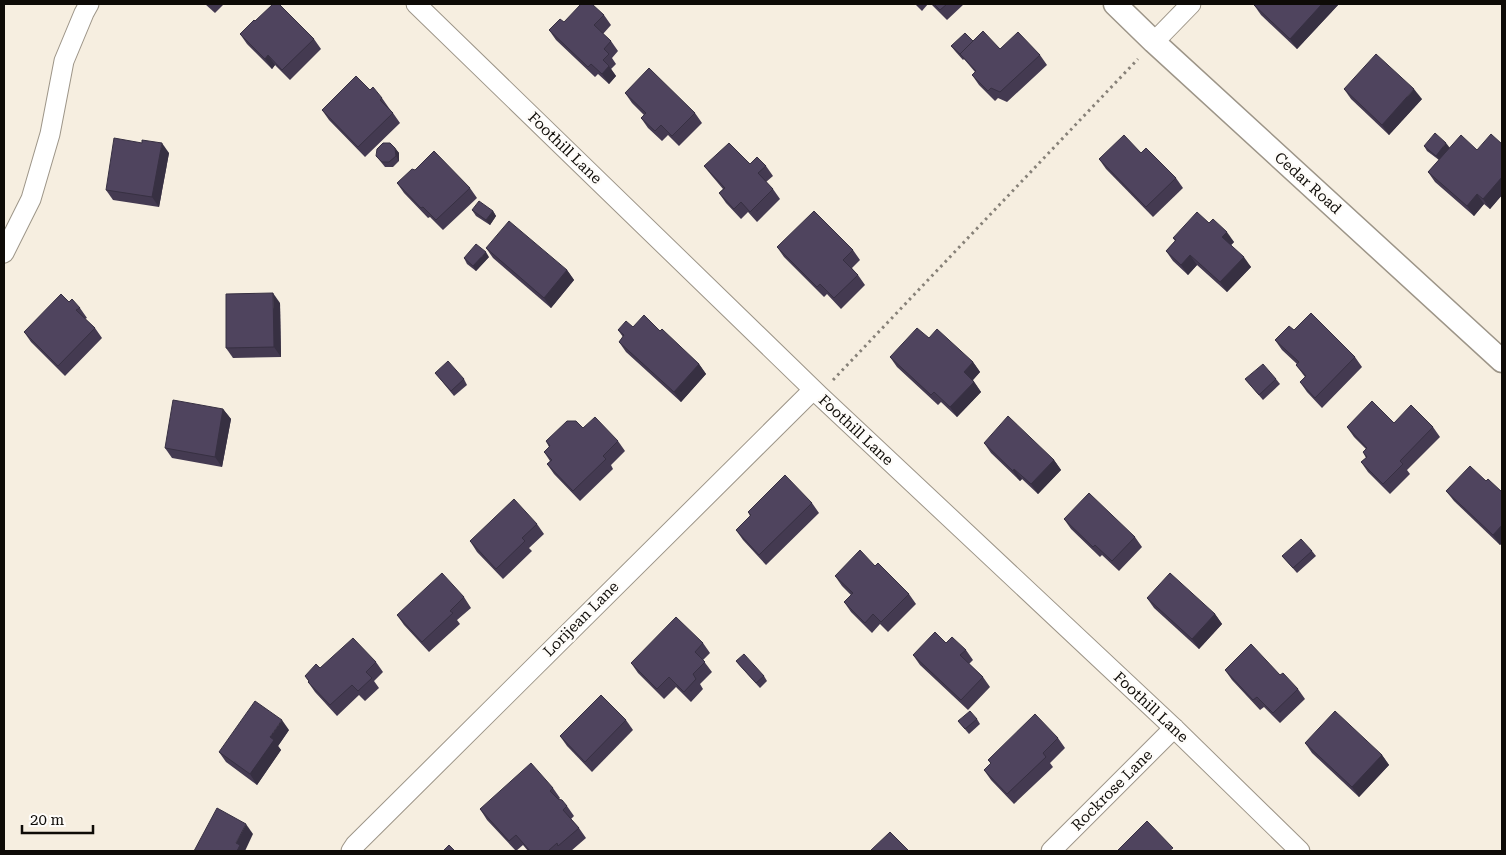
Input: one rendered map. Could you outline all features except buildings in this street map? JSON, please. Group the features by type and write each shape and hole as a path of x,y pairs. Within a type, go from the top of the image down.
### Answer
{"street":[{"path":"4,253 31,199 50,134 64,61 89,4"},
{"name":"Foothill Lane","path":"416,4 816,392 1174,728 1300,851"},
{"name":"Cedar Road","path":"1115,4 1502,361"},
{"path":"1154,42 1191,4"},
{"name":"Lorijean Lane","path":"351,851 354,845 482,717 816,392"},
{"name":"Rockrose Lane","path":"1051,851 1174,728"}],"path":[{"path":"816,392 1154,42"}]}
